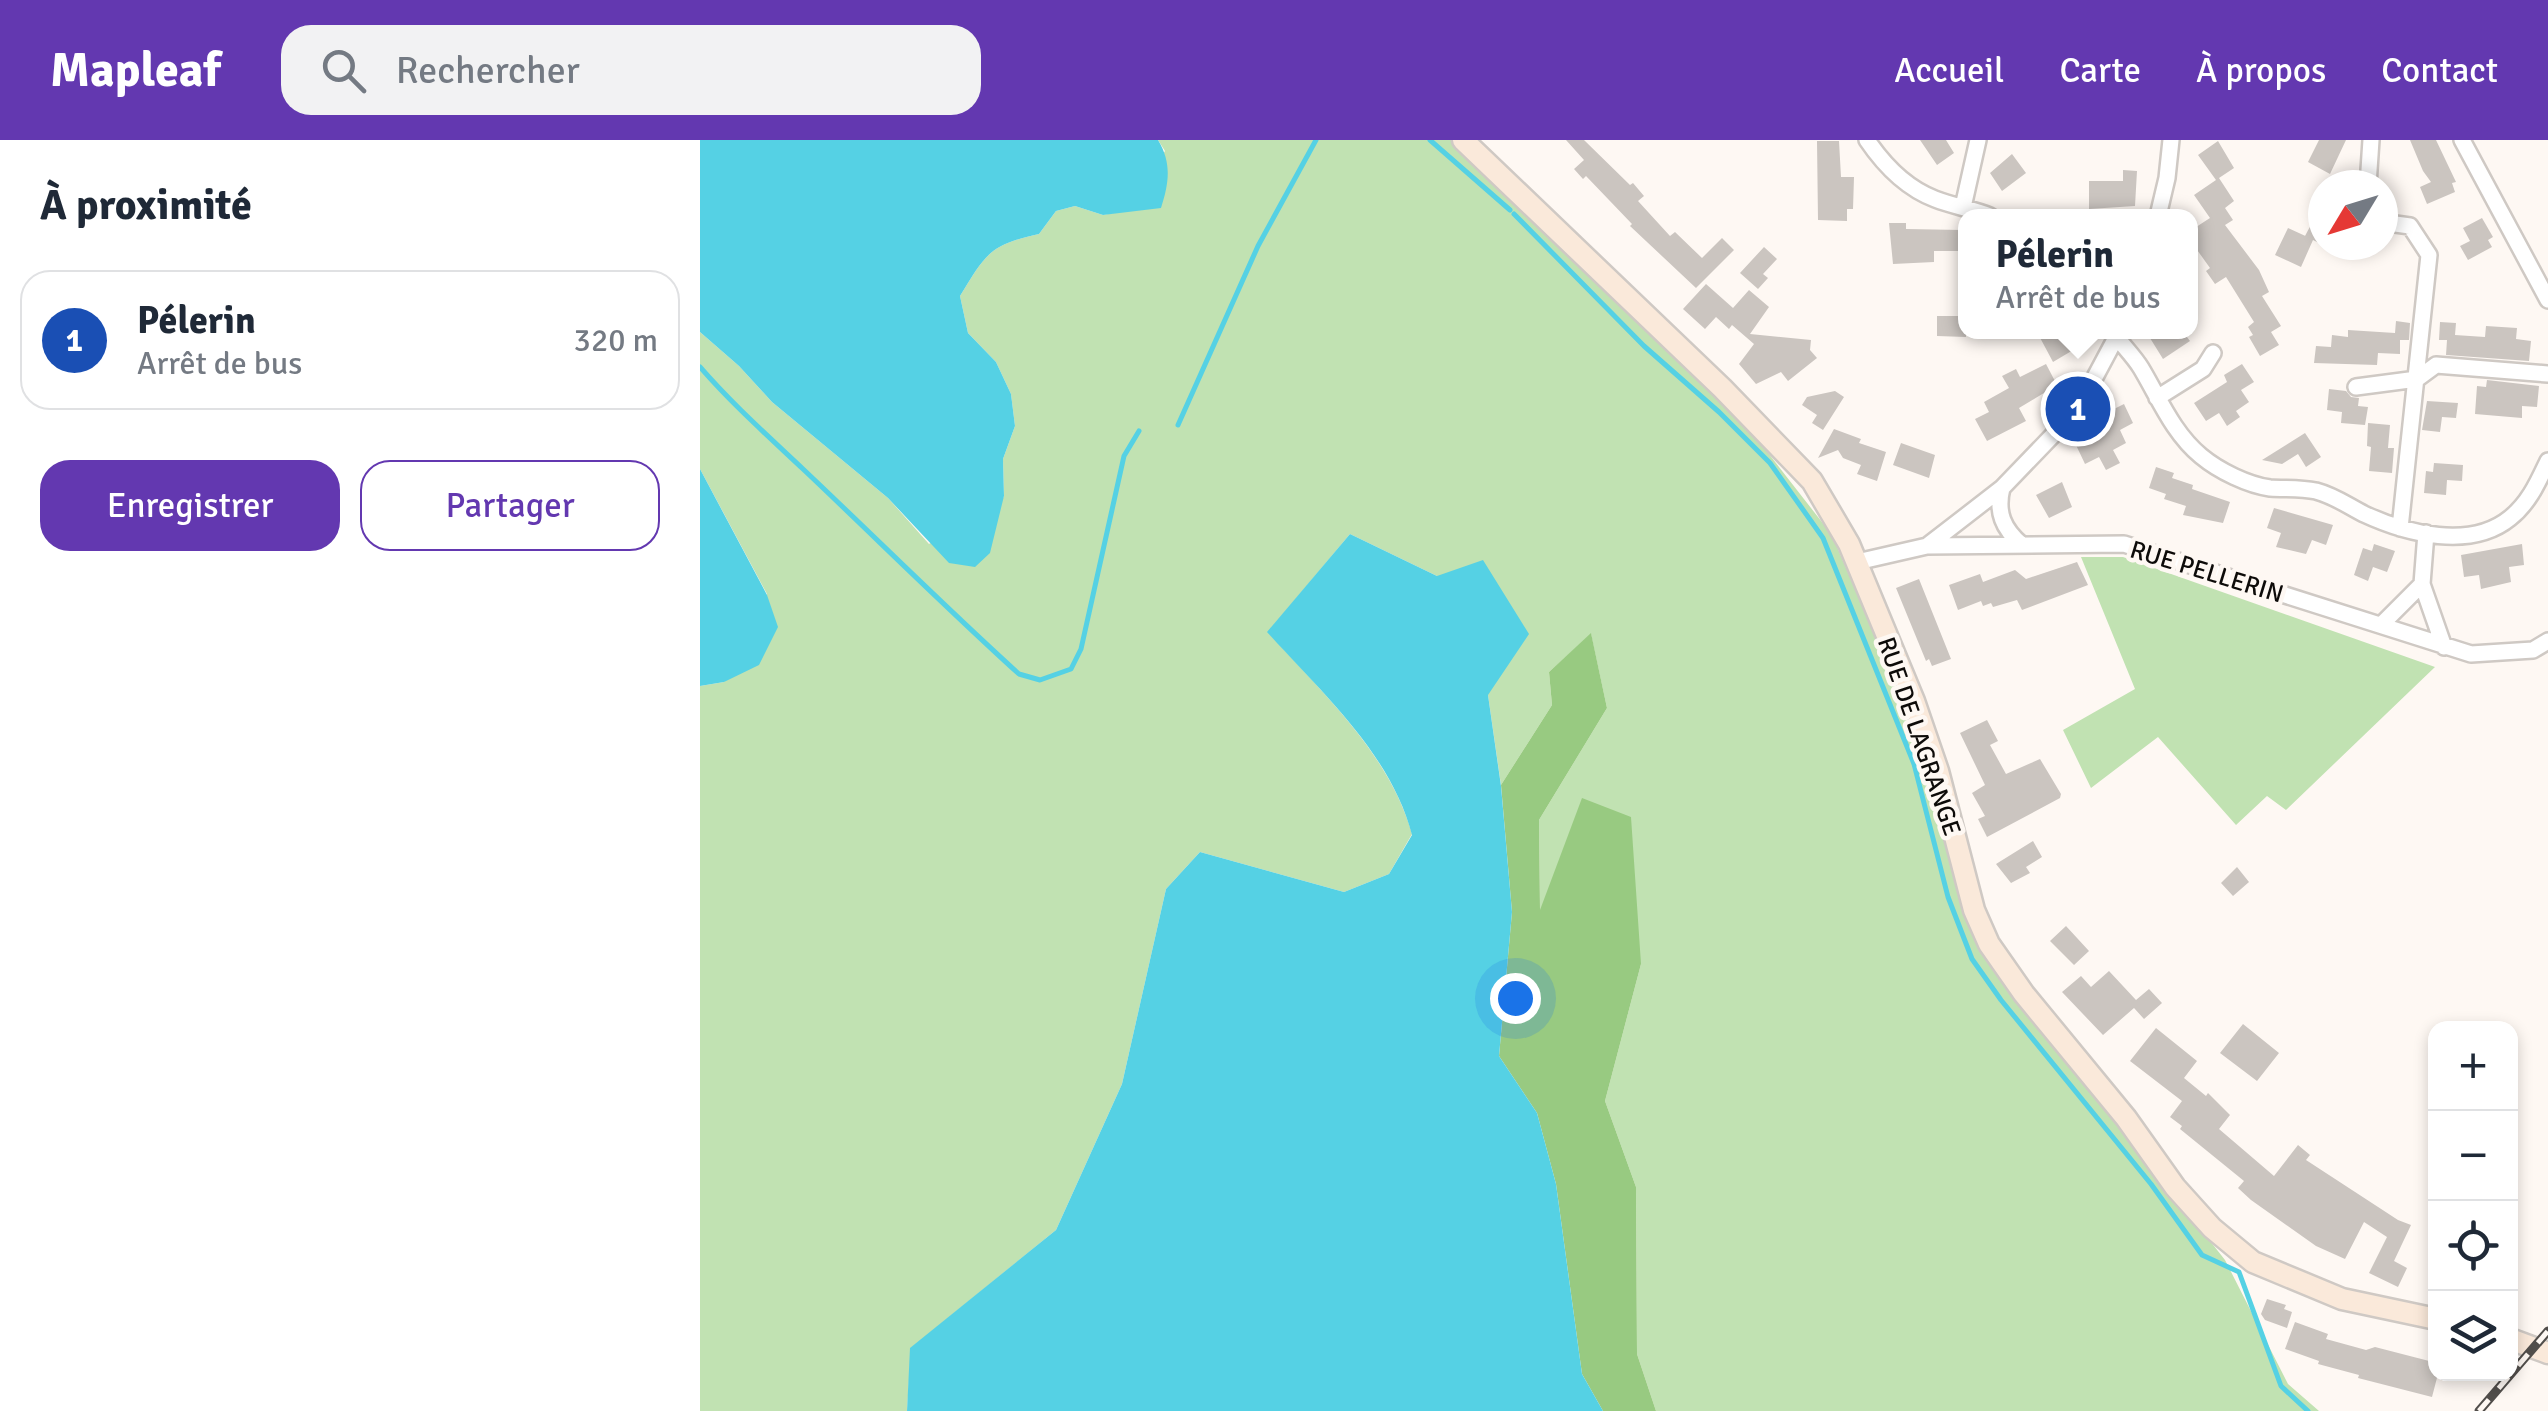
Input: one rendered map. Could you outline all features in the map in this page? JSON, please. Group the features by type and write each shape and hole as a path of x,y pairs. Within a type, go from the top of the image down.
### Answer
{"street":[{"name":"RUE DE LAGRANGE","path":"1464,140 1788,454 1832,512 1857,562 1914,701 1938,771 1974,910 1988,944 2126,1118 2175,1187 2231,1246 2253,1262 2342,1298 2428,1317"},
{"path":"1867,140 1889,168 1910,186 1932,198 1968,209"},
{"path":"1963,207 1978,140"},
{"path":"2160,209 2168,178 2171,140"},
{"path":"2369,170 2371,140"},
{"path":"2462,140 2548,300"},
{"path":"2398,225 2410,226 2429,254 2400,528"},
{"path":"1927,546 2002,488 2078,409 2113,339"},
{"path":"2120,339 2185,440 2202,457 2222,470 2266,487 2312,490 2334,497 2400,528 2456,536 2486,533 2511,518 2533,492 2548,461"},
{"path":"2157,398 2203,369 2213,353"},
{"path":"2356,387 2416,379 2436,366 2548,374"},
{"path":"2002,488 2001,518 2008,533 2022,545"},
{"path":"2426,534 2422,584 2444,646"},
{"name":"RUE PELLERIN","path":"1857,562 1927,546 2124,544 2472,654 2533,650 2548,642"},
{"path":"2381,625 2422,584"},
{"path":"2518,1342 2548,1353"}],"green space":[{"path":"1158,140 1462,140 1737,413 1832,535 1922,747 1982,951 2225,1260 2288,1384 2319,1411 1656,1411 1637,1354 1636,1187 1605,1101 1641,964 1540,914 1539,820 1607,708 1591,634 1549,672 1552,705 1501,785 1488,695 1437,576 1350,534 1268,632 1352,726 1388,777 1412,834 1389,874 1344,892 1200,852 1166,889 1122,1084 1056,1230 911,1348 907,1411 700,1411 700,686 724,682 767,594 700,469 700,332 772,402 888,498 929,544 1004,497 1003,459 1015,426 1011,394 996,362 968,333 960,296 990,253 1009,242 1039,234 1056,211 1075,206 1103,215 1129,210 1165,151"},
{"path":"2081,557 2123,557 2435,667 2286,810 2267,796 2236,825 2158,737 2091,788 2063,730 2135,689"},
{"path":"1591,633 1607,708 1539,820 1540,910 1582,798 1631,817 1641,964 1605,1101 1636,1187 1637,1354 1656,1411 1603,1411 1582,1374 1556,1184 1537,1113 1499,1056 1512,912 1501,785 1552,705 1549,672"}],"water":[{"path":"700,140 1158,140 1168,173 1161,208 1103,215 1075,206 1056,211 1039,234 1009,242 990,253 960,296 968,333 996,362 1011,394 1015,426 1003,459 1004,496 990,553 975,567 949,563 888,498 772,402 700,332"},
{"path":"700,469 767,595 778,627 759,665 724,682 700,686"},
{"path":"1350,534 1437,576 1483,560 1529,634 1488,695 1512,912 1499,1056 1537,1113 1556,1184 1582,1374 1603,1411 907,1411 910,1348 1056,1230 1122,1084 1166,889 1200,852 1344,892 1389,874 1412,835 1402,806 1371,751 1267,632"}],"building":[{"path":"1566,140 1584,140 1630,185 1633,183 1644,196 1638,201 1670,236 1675,232 1702,258 1722,238 1734,250 1696,288 1630,226 1586,176 1583,179 1574,169 1584,160"},
{"path":"1920,140 1946,140 1954,153 1937,165"},
{"path":"2319,140 2346,140 2332,170 2308,162"},
{"path":"2410,140 2436,140 2456,182 2452,183 2455,192 2427,204 2420,187 2431,182"},
{"path":"1817,141 1839,141 1841,177 1854,177 1853,209 1847,209 1847,221 1818,220"},
{"path":"2218,141 2234,168 2219,178 2234,201 2225,208 2233,220 2225,225 2259,270 2269,292 2262,296 2281,326 2271,332 2279,345 2260,356 2249,337 2253,335 2248,327 2254,322 2226,277 2215,284 2198,251 2198,226 2210,218 2194,195 2216,180 2198,155"},
{"path":"2012,154 2026,173 2002,191 1990,173"},
{"path":"2123,170 2137,171 2135,206 2089,209 2089,181 2123,181"},
{"path":"2482,218 2493,237 2488,240 2492,247 2468,260 2460,246 2470,241 2463,228"},
{"path":"1889,223 1906,223 1906,229 1958,230 1958,251 1934,251 1934,262 1893,264"},
{"path":"2288,228 2305,236 2308,230 2308,251 2301,267 2275,255"},
{"path":"1764,247 1777,259 1763,274 1768,278 1758,289 1740,273"},
{"path":"1706,284 1733,308 1749,290 1769,307 1750,334 1811,340 1810,350 1817,358 1788,381 1781,372 1756,384 1739,364 1754,344 1716,317 1705,329 1683,309"},
{"path":"1937,316 1958,316 1958,337 1937,336"},
{"path":"2396,321 2410,323 2409,340 2400,340 2400,354 2378,353 2377,365 2314,363 2316,346 2331,347 2332,335 2348,337 2348,330 2395,333"},
{"path":"2440,322 2456,323 2455,335 2485,337 2486,326 2517,328 2516,339 2531,341 2529,361 2446,355 2447,340 2439,340"},
{"path":"2041,339 2083,339 2085,343 2053,362"},
{"path":"2151,339 2190,341 2163,359"},
{"path":"2046,364 2057,385 2019,408 2026,421 1987,441 1975,419 1989,412 1984,402 2009,388 2002,376 2016,369 2020,377"},
{"path":"2242,364 2254,382 2241,390 2249,402 2236,411 2240,417 2227,426 2219,413 2206,421 2194,403 2227,382 2224,375"},
{"path":"2487,380 2539,386 2537,407 2522,406 2522,418 2475,414 2477,386 2486,387"},
{"path":"2329,389 2346,391 2359,398 2358,406 2368,407 2365,425 2341,423 2342,412 2327,410"},
{"path":"1835,391 1844,397 1823,430 1812,423 1817,415 1802,405 1807,397"},
{"path":"2427,401 2458,403 2456,418 2442,417 2440,432 2422,430"},
{"path":"2124,404 2133,423 2120,430 2126,443 2113,450 2120,463 2106,470 2099,457 2085,464 2076,445 2103,431 2100,424 2107,420 2104,414"},
{"path":"2368,423 2390,425 2388,448 2394,448 2392,473 2369,471"},
{"path":"1834,429 1886,452 1877,481 1857,474 1861,465 1843,458 1838,450 1818,458"},
{"path":"2305,433 2321,457 2306,467 2298,454 2282,464 2262,460"},
{"path":"1901,443 1935,455 1929,478 1893,465"},
{"path":"2434,463 2463,465 2462,481 2447,480 2446,495 2424,493 2426,471 2433,472"},
{"path":"2156,467 2174,473 2172,478 2193,485 2192,489 2230,502 2223,523 2183,515 2186,506 2164,499 2166,494 2149,488"},
{"path":"2062,482 2072,507 2049,518 2036,495"},
{"path":"2274,508 2333,525 2326,545 2312,540 2306,554 2276,547 2281,533 2267,528"},
{"path":"2374,544 2395,551 2387,572 2373,567 2368,581 2354,575 2363,548 2372,551"},
{"path":"2522,544 2524,565 2509,567 2511,582 2481,589 2479,575 2464,577 2461,555"},
{"path":"2077,562 2088,585 2022,610 2017,600 1993,607 1991,603 1983,606 1981,601 1958,610 1949,585 1980,574 1983,582 2015,570 2026,579"},
{"path":"1919,579 1951,659 1932,666 1929,659 1926,661 1896,588"},
{"path":"1987,720 1998,741 1990,745 2006,774 2040,759 2061,794 1987,837 1978,819 1985,816 1972,793 1985,785 1960,733"},
{"path":"2033,841 2042,857 2026,867 2030,873 2011,883 1996,864"},
{"path":"2237,867 2249,882 2233,896 2221,883"},
{"path":"2066,926 2089,951 2074,965 2050,941"},
{"path":"2109,971 2136,1000 2149,989 2162,1003 2144,1019 2134,1008 2103,1035 2062,992 2081,976 2091,987"},
{"path":"2243,1024 2279,1053 2257,1081 2220,1053"},
{"path":"2156,1028 2197,1061 2184,1078 2206,1096 2208,1093 2230,1115 2219,1129 2274,1176 2298,1145 2310,1155 2306,1160 2411,1225 2394,1261 2407,1268 2398,1287 2369,1273 2387,1237 2364,1222 2345,1259 2316,1246 2251,1200 2238,1188 2244,1181 2180,1129 2182,1126 2170,1117 2182,1101 2130,1061"},
{"path":"2267,1299 2286,1305 2284,1309 2292,1312 2287,1328 2265,1320 2261,1314"},
{"path":"2295,1322 2328,1334 2326,1339 2428,1361 2428,1381 2436,1381 2432,1397 2358,1378 2359,1375 2318,1364 2319,1361 2285,1349"}],"waterway":[{"path":"1178,425 1258,246 1316,140"},
{"path":"1430,140 1510,210"},
{"path":"1514,214 1644,346 1770,463 1823,538 1914,764 1948,897 1972,959 2151,1184 2202,1255 2239,1272 2281,1386 2308,1411"},
{"path":"700,367 750,420 991,649 1019,674 1040,680 1071,669 1081,649 1124,456 1139,431"}],"railway":[{"path":"2479,1411 2548,1331"}],"place":[{"name":"Pélerin","path":"2078,409"}]}
